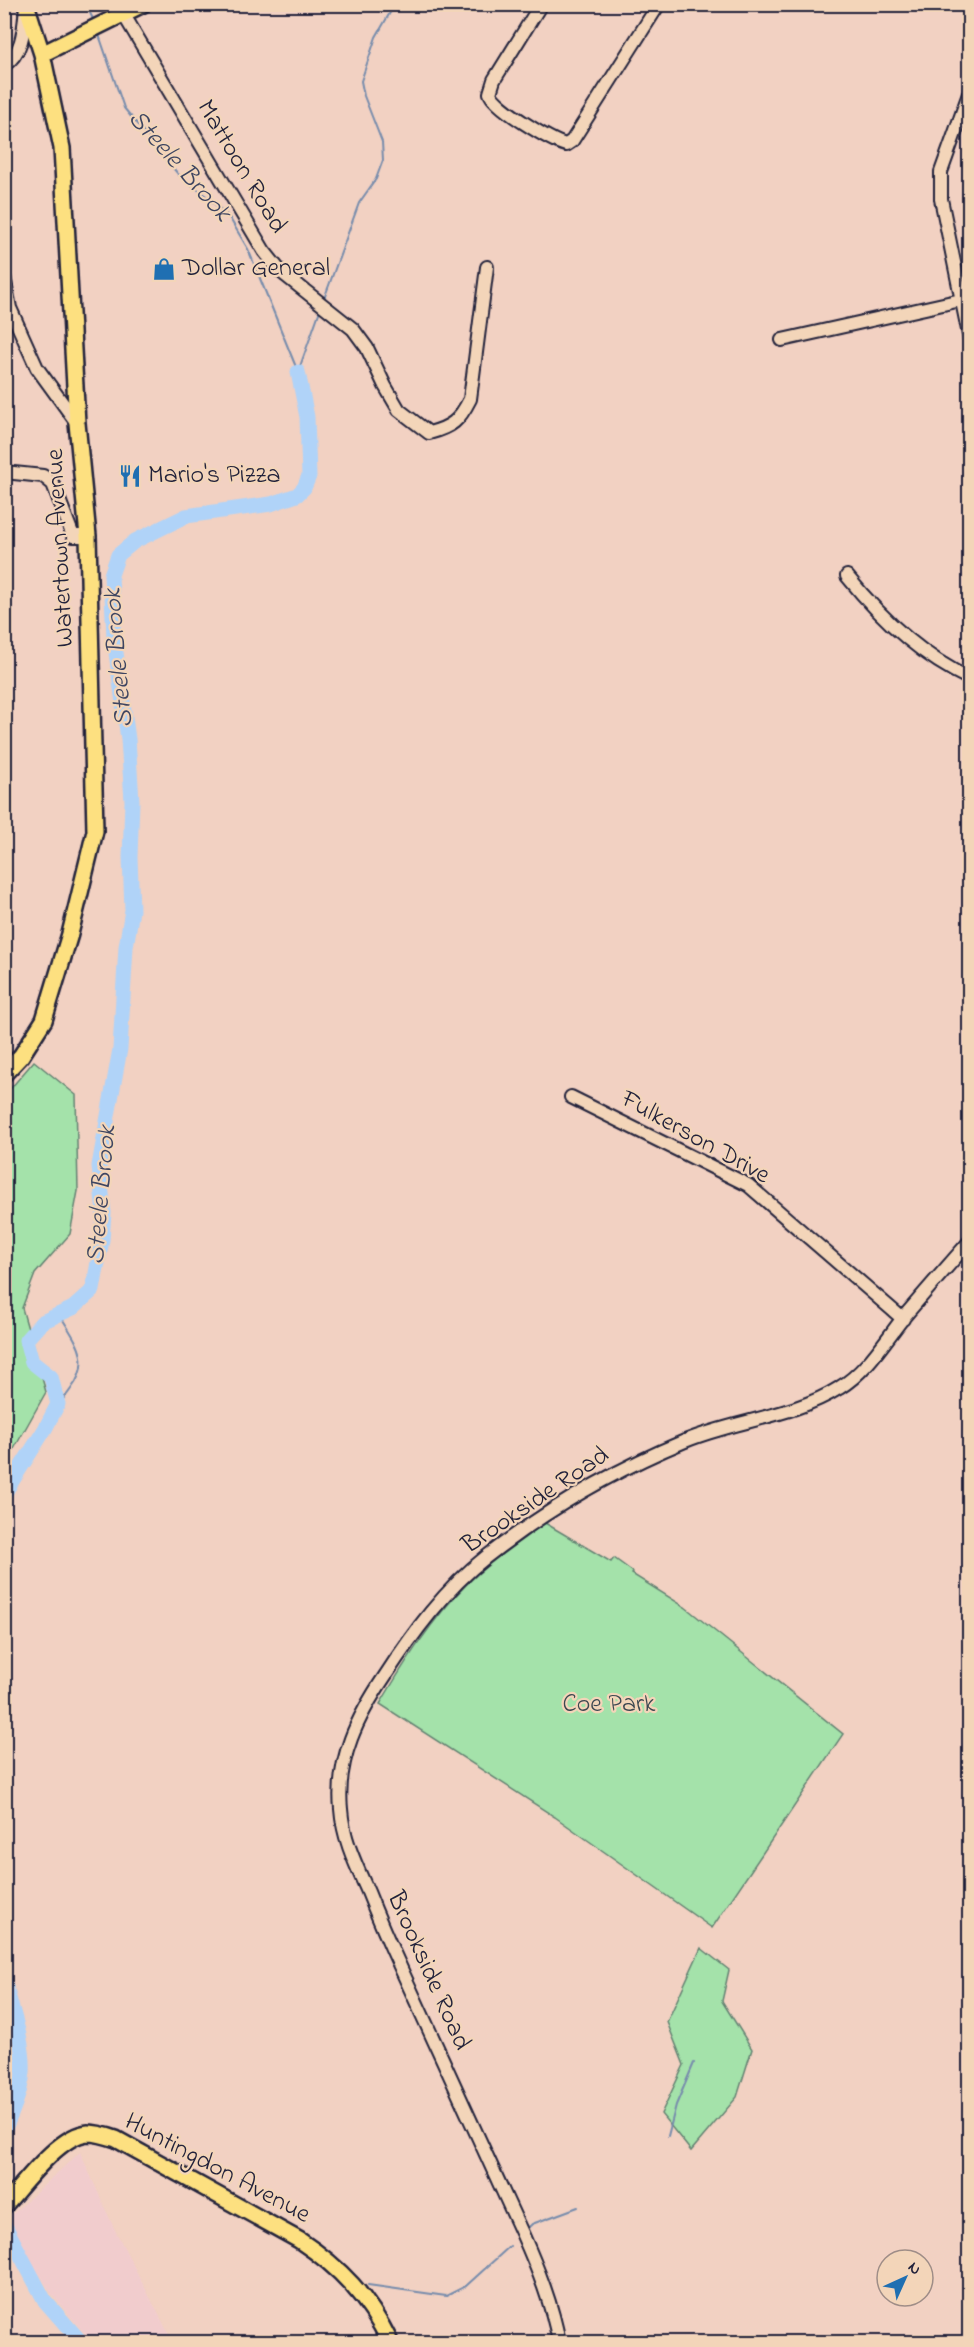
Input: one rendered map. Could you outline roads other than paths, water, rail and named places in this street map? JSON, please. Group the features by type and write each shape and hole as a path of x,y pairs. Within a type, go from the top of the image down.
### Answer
{"main road":[{"name":"Watertown Avenue","path":"4,1074 21,1056 44,1020 70,934 95,831 88,536 77,423 62,148 42,54 26,4"},
{"path":"42,54 143,4"},
{"name":"Huntingdon Avenue","path":"4,2206 48,2158 71,2139 87,2133 102,2134 116,2139 299,2240 326,2258 350,2281 367,2302 390,2343"}],"street":[{"path":"4,65 19,49 26,4"},
{"path":"541,4 494,80 490,93 496,104 566,146 572,141 622,65 659,4"},
{"name":"Mattoon Road","path":"119,17 264,251 280,271 322,307 353,329 367,348 399,410 429,433 446,429 462,416 470,399 487,267"},
{"path":"969,91 941,172 941,199 965,299 969,340"},
{"path":"4,276 10,308 37,368 77,423"},
{"path":"782,340 965,299"},
{"path":"4,472 43,476 53,484 73,536 88,536"},
{"path":"847,576 879,614 898,631 954,672 969,679"},
{"name":"Fulkerson Drive","path":"571,1097 748,1185 903,1319"},
{"name":"Brookside Road","path":"559,2343 555,2319 542,2280 389,1943 347,1843 341,1809 340,1781 346,1751 357,1722 408,1641 441,1601 485,1558 588,1489 640,1460 689,1439 736,1423 813,1403 843,1386 870,1361 969,1241"}],"waterway":[{"name":"Steele Brook","path":"82,4 94,21"},
{"path":"324,299 359,203 376,179 383,160 382,142 364,96 361,81 376,37 395,4"},
{"name":"Steele Brook","path":"98,32 124,108 178,174 229,217 248,249 298,372"},
{"path":"298,372 320,310"},
{"name":"Steele Brook","path":"4,1494 58,1404 51,1377 32,1362 26,1340 42,1322 73,1308 93,1290 102,1240 104,1213 99,1166 120,1049 126,947 132,910 130,857 132,801 128,739 114,638 111,575 118,555 135,541 186,516 271,504 297,495 304,488 309,476 307,417 298,372"},
{"name":"Steele Brook","path":"58,1404 78,1379 81,1369 80,1351 60,1315"},
{"name":"Steele Brook","path":"4,1980 17,2026 23,2061 18,2094 4,2130"},
{"path":"668,2136 676,2105 694,2063"},
{"path":"528,2228 532,2224 578,2207"},
{"name":"Steele Brook","path":"4,2224 45,2301 81,2342"},
{"path":"368,2285 446,2296 466,2286 510,2246"}],"place":[{"name":"Dollar General","path":"164,269"},
{"name":"Mario's Pizza","path":"130,476"}],"park label":[{"name":"Coe Park","path":"609,1705"}]}
